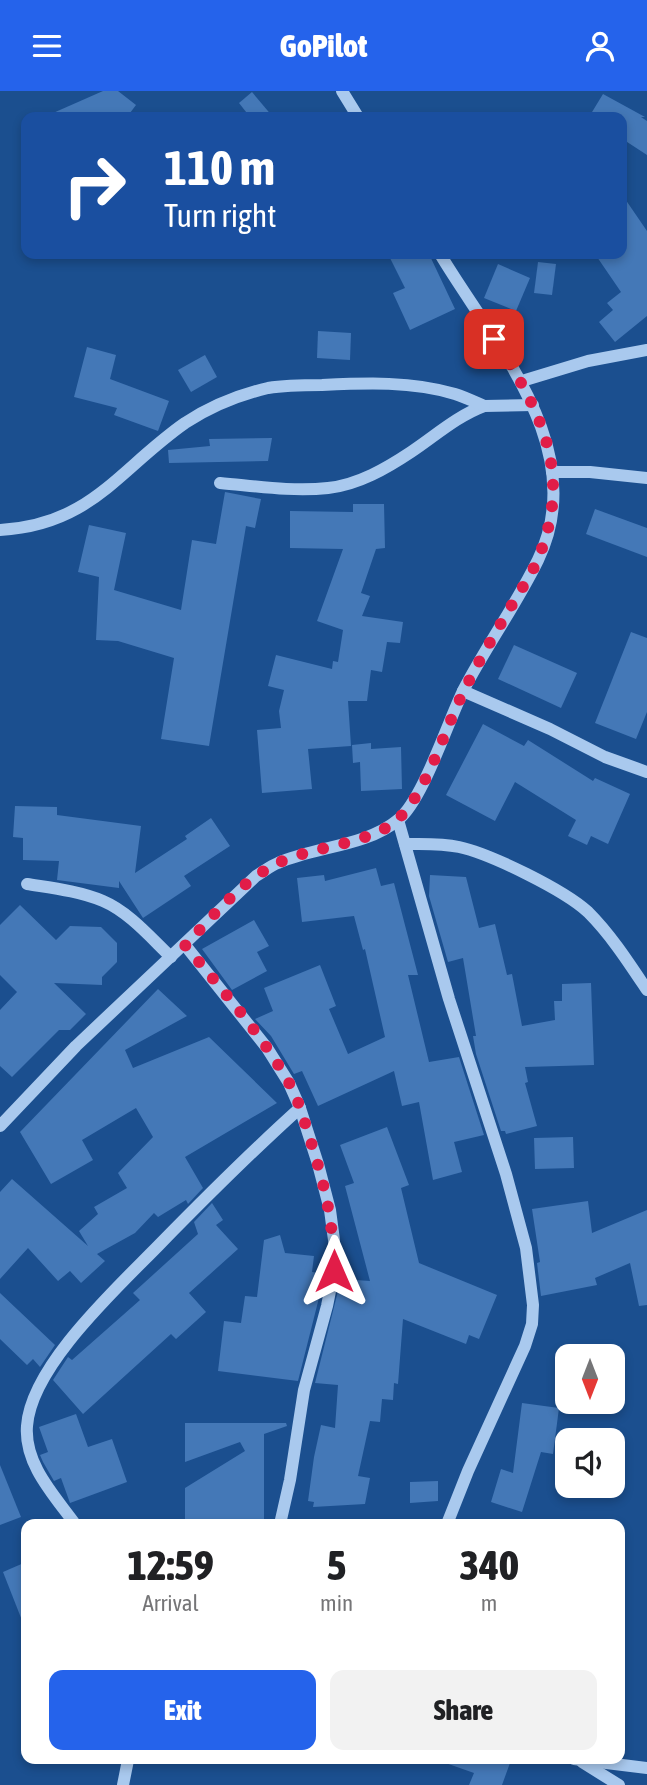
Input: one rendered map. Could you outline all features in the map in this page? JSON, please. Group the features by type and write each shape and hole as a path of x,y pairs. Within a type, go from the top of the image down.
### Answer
{"street":[{"path":"342,91 355,112"},
{"path":"0,1126 76,1046 256,876 277,863 370,835 398,820 419,789 463,691 539,559 553,507 551,459 522,381 443,259"},
{"path":"522,381 588,361 647,350"},
{"path":"0,530 43,524 75,512 187,422 215,405 258,391 291,386 381,383 435,389 457,394 484,406"},
{"path":"220,483 309,489 342,486 385,468 455,420 484,406 533,405"},
{"path":"552,472 590,472 647,478"},
{"path":"463,691 605,757 647,772"},
{"path":"398,820 449,999 506,1174 526,1248 533,1305 532,1324 525,1346 449,1519"},
{"path":"405,844 457,847 475,852 506,864 564,896 586,911 604,929 647,990"},
{"path":"27,884 104,901 137,925 171,957"},
{"path":"185,945 267,1048 289,1083 300,1108 330,1210 334,1271 304,1390 281,1519"},
{"path":"72,1519 38,1471 29,1446 27,1427 30,1409 50,1368 95,1311 246,1157 300,1108"},
{"path":"123,1785 127,1764"},
{"path":"585,1764 619,1785"},
{"path":"616,1764 647,1768"}],"building":[{"path":"103,91 118,91 136,105 131,112 55,112"},
{"path":"252,92 269,112 246,112 239,103"},
{"path":"603,94 645,117 641,117 647,121 647,155 627,142 627,112 592,112"},
{"path":"627,202 647,231 647,316 615,342 599,322 613,310 607,303 621,292 598,259 627,259"},
{"path":"390,259 431,259 455,309 410,330 393,293 405,288"},
{"path":"538,262 556,264 552,295 534,293"},
{"path":"498,264 530,278 516,311 484,298"},
{"path":"318,331 351,333 350,360 317,358"},
{"path":"87,347 116,355 110,379 169,401 158,431 114,415 117,408 74,397"},
{"path":"205,355 217,377 191,392 178,370"},
{"path":"272,438 268,461 169,463 168,450 210,446 209,439"},
{"path":"225,492 261,499 255,528 246,526 209,746 161,739 174,658 118,641 96,640 99,577 78,572 89,525 126,533 114,590 181,610 192,540 216,544"},
{"path":"353,504 384,504 385,548 376,549 361,593 370,596 362,616 403,622 400,643 387,642 382,672 371,670 367,701 348,701 351,746 308,749 312,789 262,793 257,730 281,728 279,711 284,690 268,686 276,655 332,669 333,661 338,662 343,630 317,621 343,549 290,548 290,511 353,512"},
{"path":"595,509 647,528 647,557 586,534"},
{"path":"631,632 647,638 647,712 636,739 595,723"},
{"path":"514,645 577,673 561,708 498,679"},
{"path":"483,724 524,746 528,740 593,781 595,778 630,794 608,844 591,836 587,845 568,836 576,820 515,782 495,821 446,795"},
{"path":"371,743 371,749 401,747 402,789 361,791 360,762 353,763 352,745"},
{"path":"15,806 57,807 57,815 141,826 135,873 187,839 185,836 211,818 230,846 184,876 191,886 143,918 119,881 119,888 57,880 59,861 23,860 23,838 13,837"},
{"path":"376,868 381,886 394,883 418,975 408,975 429,1062 459,1057 484,1135 454,1142 462,1172 433,1180 419,1102 402,1106 394,1071 318,1106 302,1071 294,1074 271,1036 255,1019 273,1011 264,988 320,965 336,1006 329,1009 348,1054 385,1037 365,949 363,950 354,916 302,922 297,878 324,875 325,881"},
{"path":"430,875 466,877 479,928 495,924 507,975 512,974 522,1026 555,1020 554,1001 562,1001 562,984 591,983 594,1065 525,1067 528,1082 525,1083 537,1126 506,1134 501,1131 476,1054 473,1036 476,1036 463,958 448,962 429,896"},
{"path":"20,905 56,940 70,926 101,927 117,943 117,962 102,977 102,985 54,983 86,1014 70,1030 59,1030 12,1077 0,1066 0,1010 17,992 0,975 0,925"},
{"path":"254,920 269,946 257,952 267,971 232,990 202,949"},
{"path":"158,989 187,1016 125,1050 133,1068 209,1037 277,1103 185,1157 203,1188 188,1204 186,1200 158,1217 154,1213 135,1233 97,1254 105,1261 81,1283 70,1271 58,1281 28,1248 0,1279 0,1192 12,1179 88,1246 79,1231 98,1214 94,1207 127,1188 118,1173 153,1137 136,1108 82,1140 93,1160 51,1184 20,1132"},
{"path":"387,1127 409,1185 401,1188 419,1263 497,1295 479,1339 469,1335 466,1344 403,1319 398,1384 394,1383 393,1400 382,1399 380,1422 370,1421 358,1476 370,1478 365,1504 313,1507 314,1502 308,1501 314,1457 321,1425 335,1428 338,1385 315,1383 341,1279 370,1281 345,1186 354,1183 340,1145"},
{"path":"573,1137 574,1168 535,1169 534,1138"},
{"path":"588,1201 592,1233 647,1210 647,1305 639,1306 630,1263 595,1278 597,1285 541,1296 537,1263 540,1262 532,1209"},
{"path":"212,1203 223,1220 216,1225 238,1249 189,1293 206,1312 176,1339 171,1334 83,1414 53,1380 68,1357 72,1360 140,1300 133,1293 198,1234 194,1222"},
{"path":"280,1235 285,1253 314,1256 312,1272 325,1274 298,1381 218,1371 224,1321 241,1323 245,1296 257,1297 264,1240"},
{"path":"0,1293 55,1345 40,1367 33,1359 27,1365 0,1339"},
{"path":"522,1403 555,1407 555,1414 558,1414 553,1454 541,1452 522,1512 491,1502 501,1469 513,1473"},
{"path":"76,1414 88,1447 112,1439 127,1482 70,1503 61,1478 54,1481 40,1455 48,1452 39,1427"},
{"path":"185,1423 286,1423 287,1426 264,1434 264,1519 185,1519 185,1488 245,1451 240,1442 185,1462"},
{"path":"0,1465 21,1517 0,1525"},
{"path":"438,1481 438,1501 410,1503 410,1482"},
{"path":"21,1564 21,1618 3,1572"},
{"path":"448,1764 510,1764 502,1785 469,1785 474,1773"}],"route":[{"path":"334,1271 330,1210 300,1108 289,1083 267,1048 185,945 223,905 256,876 277,863 370,835 398,820 414,800 463,691 539,559 553,507 551,459 522,381 494,339"}]}
